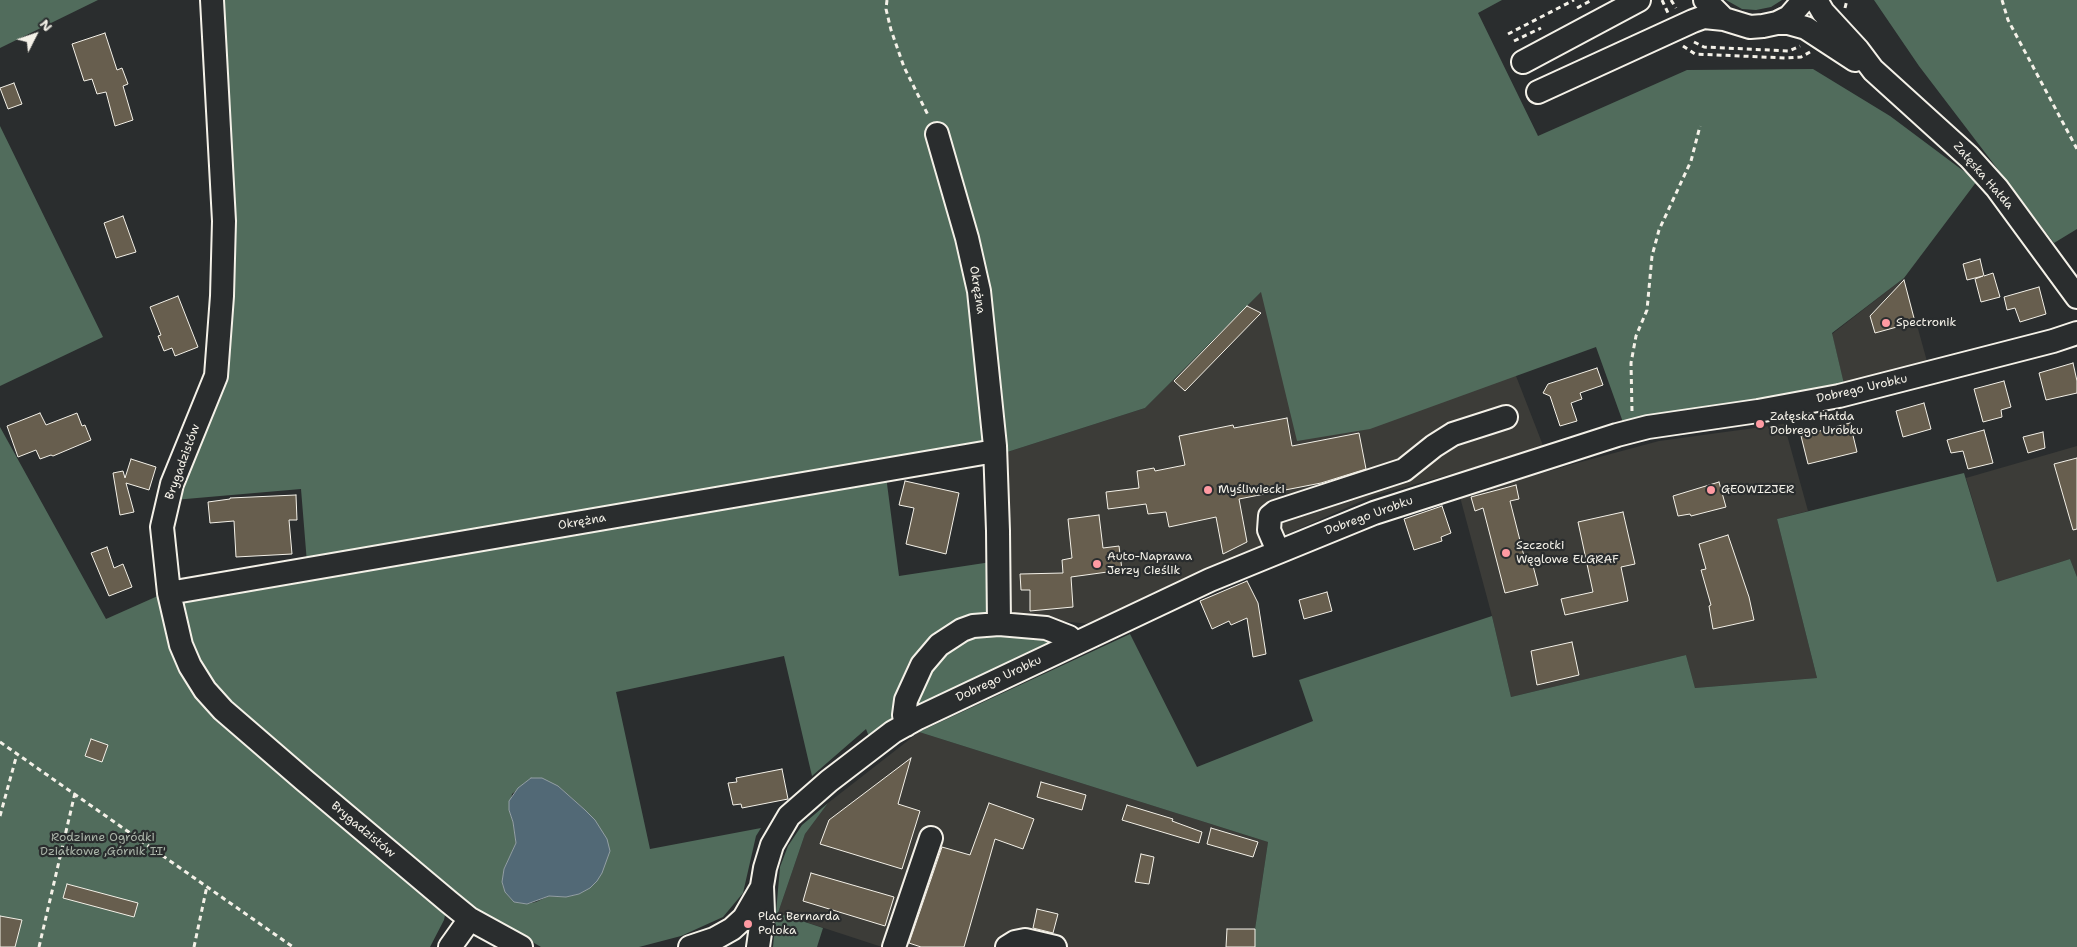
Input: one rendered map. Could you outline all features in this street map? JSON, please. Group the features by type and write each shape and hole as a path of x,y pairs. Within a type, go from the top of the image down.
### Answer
{"street":[{"name":"Brygadzistów","path":"212,0 224,221 222,296 216,376 172,484 162,527 169,593 181,645 190,666 206,690 223,710 470,919"},
{"path":"1523,62 1639,0"},
{"path":"1705,0 1724,19"},
{"path":"1538,92 1693,20 1704,17 1724,19 1750,27 1763,26 1777,23 1788,16 1804,0"},
{"name":"Załęska Hałda","path":"1816,0 1823,12 1858,50 1873,70"},
{"name":"Załęska Hałda","path":"1777,23 1788,23 1806,28 1873,70 1969,157 1997,188 2077,296"},
{"name":"Okrężna","path":"937,134 967,238 979,291 995,451 999,624"},
{"name":"Dobrego Urobku","path":"758,947 763,912 762,886 772,845 789,816 868,750 906,725 936,709 1210,580 1278,551 1402,503 1628,432 1839,396 2053,341 2077,333"},
{"path":"1278,551 1269,530 1270,516 1275,512 1404,470 1434,446 1453,434 1506,417"},
{"name":"Okrężna","path":"169,593 995,451"},
{"path":"906,725 904,715 906,700 918,672 928,656 939,645 962,630 973,626 999,624 1046,628 1069,637 1076,644"},
{"path":"894,947 931,838"},
{"name":"Dobrego Urobku","path":"690,947 714,939 732,929 744,918 762,886"},
{"path":"450,947 470,919 521,947"},
{"name":"Dobrego Urobku","path":"714,939 727,939 743,947"},
{"path":"1007,947 1015,942 1025,940 1055,947"}],"path":[{"path":"887,0 886,9 891,30 904,67 937,134"},
{"path":"1508,34 1574,0"},
{"path":"2002,0 2008,20 2077,149"},
{"path":"1628,432 1633,405 1631,363 1636,336 1647,310 1652,256 1659,230 1691,160 1700,126"},
{"path":"0,742 293,947"},
{"path":"0,816 17,754"},
{"path":"39,947 75,793"},
{"path":"194,947 207,886"}],"shaded area":[{"path":"1904,278 1928,365 1845,388 1832,334"},
{"path":"1262,291 1516,376 1544,448 1373,496 1179,582 1091,624 1006,616 1001,454 1145,408"},
{"path":"1784,424 1808,511 1777,519 1817,678 1695,688 1686,655 1511,697 1492,616 1460,497 1659,441"},
{"path":"2077,446 2077,577 2070,559 1997,582 1966,478"},
{"path":"919,732 1268,842 1255,929 1255,947 882,947 778,913 805,834 828,803"}],"green space":[{"path":"0,0 98,0 0,48"},
{"path":"221,0 1502,0 1478,13 1538,136 1687,70 1813,69 1890,116 1977,181 1904,278 1832,333 1845,388 1624,425 1596,347 1370,429 1297,441 1261,292 1145,408 1001,454 307,563 301,489 174,500 221,377"},
{"path":"1726,0 1782,0 1771,7 1756,10 1742,9"},
{"path":"1874,0 2077,0 2077,229 2054,243 1919,66"},
{"path":"0,126 103,337 0,386"},
{"name":"Rodzinne Ogródki Działkowe ,Górnik II'","path":"0,427 106,619 160,595 177,658 443,909 444,920 430,947 0,947"},
{"path":"1964,473 1997,582 2070,559 2077,577 2077,947 1255,947 1255,929 1268,842 919,732 1130,634 1197,767 1313,721 1299,680 1492,616 1511,697 1686,655 1695,688 1817,678 1777,519"},
{"path":"886,476 899,576 991,562 990,607 982,617 928,641 910,660 902,678 890,728 871,742 866,729 812,776 784,656 616,692 650,849 761,828 756,836 743,893 723,917 681,936 639,947 541,947 461,900 224,698 194,653 183,603 189,597","holes":["531,778 558,786 585,810 590,888 579,894 566,897 549,896 527,904 514,902 505,892 502,883 504,869 516,843 509,810 512,794"]},
{"path":"1045,632 1053,643 918,707 916,706 922,682 941,655 974,634"},
{"path":"828,803 805,834 778,913 823,928 817,947 773,947 780,867 788,846 802,825"}],"water":[{"path":"531,778 542,778 558,786 585,810 595,820 607,839 610,851 602,873 590,888 579,894 566,897 549,896 527,904 514,902 505,892 502,882 504,869 516,843 509,801 518,788"}],"building":[{"path":"105,33 117,70 122,68 128,84 123,86 133,120 115,126 106,92 97,94 92,79 84,81 72,44"},
{"path":"14,83 22,104 8,109 0,88"},
{"path":"123,216 136,252 116,258 104,223"},
{"path":"1980,259 1984,276 1993,273 2000,297 1981,302 1975,279 1983,276 1967,280 1963,264"},
{"path":"1904,280 1915,322 1875,333 1870,316"},
{"path":"2039,287 2046,314 2020,322 2015,308 2007,310 2004,297"},
{"path":"178,296 198,347 175,356 172,348 164,351 158,336 161,335 150,307"},
{"path":"1247,306 1261,313 1185,391 1174,381"},
{"path":"2073,363 2077,381 2077,393 2046,400 2039,373"},
{"path":"1597,368 1603,385 1580,393 1582,399 1571,403 1577,421 1560,426 1550,396 1543,393 1548,384"},
{"path":"2004,381 2011,407 2001,410 2002,417 1983,422 1974,389"},
{"path":"1924,403 1931,429 1903,437 1896,411"},
{"path":"40,413 46,425 77,413 82,426 85,425 91,440 53,456 40,459 36,450 18,457 7,426"},
{"path":"1287,418 1292,446 1359,433 1366,469 1321,483 1239,499 1247,542 1223,554 1216,517 1169,527 1166,512 1148,514 1146,504 1108,509 1106,492 1139,488 1137,471 1154,468 1155,471 1185,465 1179,436 1233,425 1234,428"},
{"path":"1850,423 1857,452 1808,464 1801,436"},
{"path":"1984,430 1993,463 1968,469 1963,451 1951,453 1947,440"},
{"path":"2043,432 2045,448 2028,453 2023,437"},
{"path":"2077,458 2077,529 2073,530 2054,464"},
{"path":"131,459 156,467 149,490 126,483 134,512 120,515 113,473 123,471 125,478"},
{"path":"905,481 959,493 946,554 906,544 914,508 899,505"},
{"path":"1719,482 1726,507 1691,516 1690,514 1678,516 1673,496"},
{"path":"1516,485 1519,499 1510,501 1525,560 1531,558 1538,585 1505,593 1483,508 1475,511 1471,497"},
{"path":"296,495 297,520 289,520 292,554 236,557 234,521 210,523 208,502 230,498"},
{"path":"1442,506 1451,533 1441,537 1442,541 1414,550 1404,519"},
{"path":"1623,512 1635,564 1621,567 1628,601 1565,615 1561,599 1593,592 1578,522"},
{"path":"1099,515 1103,548 1119,546 1122,570 1071,577 1073,607 1030,611 1030,590 1021,590 1020,574 1063,573 1062,560 1072,558 1068,519"},
{"path":"1728,535 1749,597 1754,620 1713,629 1709,606 1711,605 1701,570 1706,569 1699,544"},
{"path":"107,547 114,568 123,564 132,587 109,596 91,553"},
{"path":"1247,581 1258,603 1266,654 1253,657 1247,618 1231,625 1229,621 1212,629 1200,601"},
{"path":"1327,592 1332,611 1304,619 1299,600"},
{"path":"1572,642 1579,675 1537,685 1531,651"},
{"path":"91,739 108,745 102,762 85,756"},
{"path":"911,758 898,804 920,811 902,869 820,844 829,820"},
{"path":"782,769 788,799 742,808 741,804 733,805 728,783 737,782 736,778"},
{"path":"1041,782 1086,795 1082,810 1037,797"},
{"path":"989,803 1034,819 1023,849 995,839 964,947 921,947 909,943 942,847 970,855"},
{"path":"1127,805 1173,819 1172,821 1202,832 1199,843 1122,820"},
{"path":"1211,828 1258,842 1253,857 1207,844"},
{"path":"1141,854 1154,857 1149,884 1135,882"},
{"path":"811,873 894,897 885,926 803,901"},
{"path":"67,884 138,903 134,917 63,898"},
{"path":"1037,909 1058,914 1053,933 1033,928"},
{"path":"0,916 22,920 15,947 0,947"},
{"path":"1227,929 1255,929 1255,947 1226,947"}],"place":[{"name":"Spectronik","path":"1886,323"},
{"name":"Załęska Hałda Dobrego Urobku","path":"1760,424"},
{"name":"Myśliwiecki","path":"1208,490"},
{"name":"GEOWIZJER","path":"1711,490"},
{"name":"Szczotki Węglowe ELGRAF","path":"1506,553"},
{"name":"Auto-Naprawa Jerzy Cieślik","path":"1097,564"},
{"name":"Plac Bernarda Poloka","path":"748,924"}]}
